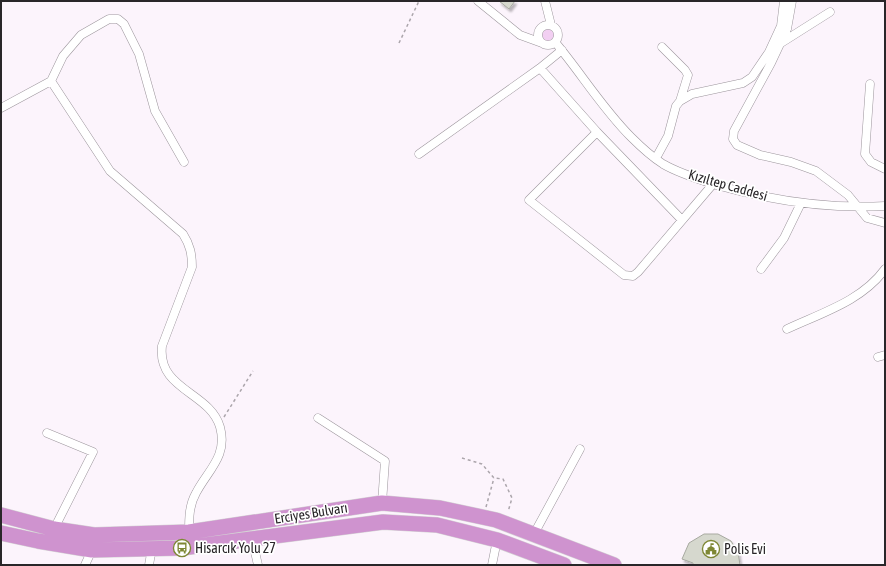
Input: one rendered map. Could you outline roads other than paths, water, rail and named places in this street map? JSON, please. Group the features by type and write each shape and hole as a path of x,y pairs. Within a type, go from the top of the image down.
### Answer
{"highway":[{"name":"Erciyes Bulvarı","path":"1,515 54,529 94,535 189,532 382,503 440,508 506,523 614,565"},
{"name":"Erciyes Bulvarı","path":"1,532 38,541 92,550 182,548 383,522 437,525 497,540 564,565"}],"street":[{"path":"478,1 520,35 548,45 555,42 558,32 551,25 545,1"},
{"path":"656,158 668,136 676,106 680,101 692,94 744,83 752,76 769,52 781,26 784,1"},
{"path":"792,1 787,29 734,131 734,142 737,145 760,155 791,162 816,171 848,195 867,218 885,223"},
{"path":"781,43 830,12"},
{"path":"1,108 52,81 63,56 81,35 109,19 121,21 127,27 139,54 155,111 184,162"},
{"path":"542,43 538,37 539,30 544,25 551,25"},
{"name":"Kızıltep Caddesi","path":"555,42 631,137 663,164 713,184 801,203 857,207 885,206"},
{"path":"662,47 685,70 688,75 680,101"},
{"path":"419,154 540,68 562,50"},
{"path":"540,68 597,132 682,220"},
{"path":"52,81 110,171 183,234 189,244 192,255 192,267 162,346 161,356 163,366 168,375 207,407 219,425 222,439 221,453 195,494 189,513 189,532"},
{"path":"870,84 866,154 871,162 885,169"},
{"path":"597,132 529,200 627,276 633,276 638,272 713,184"},
{"path":"761,269 784,238 801,203"},
{"path":"787,330 862,293 885,269"},
{"path":"318,418 385,461 382,503"},
{"path":"47,433 93,452 54,529"},
{"path":"534,534 580,450"},
{"path":"252,539 258,565"},
{"path":"492,565 497,540"},
{"path":"149,565 152,548"},
{"path":"86,565 92,550"}],"place":[{"name":"Hisarcık Yolu 27","path":"182,548"},
{"name":"Polis Evi","path":"711,549"}]}
